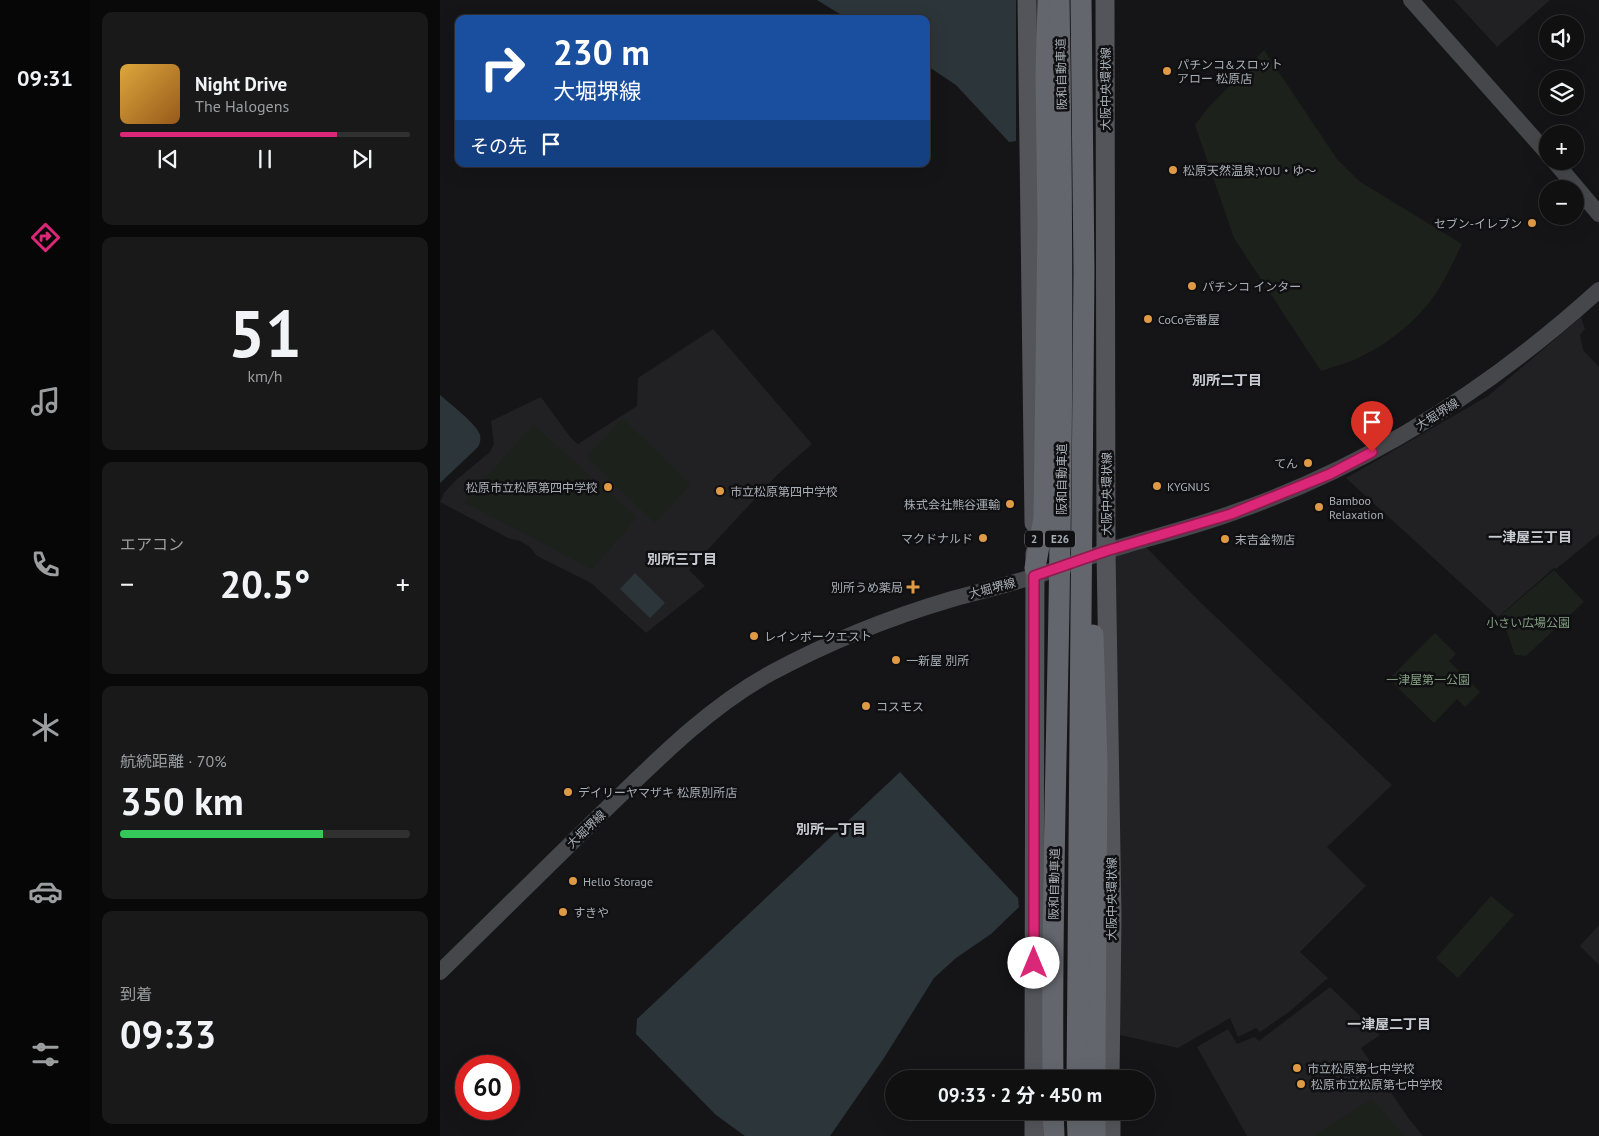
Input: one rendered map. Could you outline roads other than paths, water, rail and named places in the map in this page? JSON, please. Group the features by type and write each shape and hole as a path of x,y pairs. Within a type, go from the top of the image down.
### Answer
{"highway":[{"path":"1035,572 1044,518 1048,224 1046,75 1048,0"},
{"name":"阪和自動車道","path":"1053,1070 1052,979 1063,270 1059,0"},
{"name":"阪和自動車道","path":"1077,1070 1084,270 1081,0"},
{"path":"1082,521 1089,578 1095,667 1094,1070"},
{"path":"1053,1120 1054,1136"},
{"path":"1078,1120 1078,1136"},
{"path":"1095,1120 1095,1136"}],"main road":[{"name":"2","path":"1027,0 1035,572 1034,1070"},
{"name":"大阪中央環状線","path":"1105,0 1106,551 1112,916 1110,1070"},
{"path":"1411,0 1539,144"},
{"path":"1562,170 1599,214"},
{"name":"大堀堺線","path":"440,972 672,747 721,706 767,676 810,653 870,628 1035,572 1231,514 1330,474 1391,442 1455,403 1516,360 1599,290"},
{"path":"1034,1120 1034,1136"},
{"path":"1110,1120 1111,1136"}],"place":[{"name":"パチンコ&スロット アロー 松原店","path":"1167,71"},
{"name":"松原天然温泉;YOU・ゆ〜","path":"1173,170"},
{"name":"セブン-イレブン","path":"1532,223"},
{"name":"パチンコ インター","path":"1192,286"},
{"name":"CoCo壱番屋","path":"1148,319"},
{"name":"てん","path":"1308,463"},
{"name":"KYGNUS","path":"1157,486"},
{"name":"松原市立松原第四中学校","path":"608,487"},
{"name":"市立松原第四中学校","path":"720,491"},
{"name":"株式会社熊谷運輸","path":"1010,504"},
{"name":"Bamboo Relaxation","path":"1319,507"},
{"name":"マクドナルド","path":"983,538"},
{"name":"末吉金物店","path":"1225,539"},
{"name":"別所うめ薬局","path":"913,587"},
{"name":"レインボークエスト","path":"754,636"},
{"name":"一新屋 別所","path":"896,660"},
{"name":"コスモス","path":"866,706"},
{"name":"デイリーヤマザキ 松原別所店","path":"568,792"},
{"name":"Hello Storage","path":"573,881"},
{"name":"すきや","path":"563,912"},
{"name":"市立松原第七中学校","path":"1297,1068"},
{"name":"松原市立松原第七中学校","path":"1301,1084"}],"district":[{"name":"別所二丁目","path":"1227,380"},
{"name":"一津屋三丁目","path":"1530,537"},
{"name":"別所三丁目","path":"682,559"},
{"name":"別所一丁目","path":"831,829"},
{"name":"一津屋二丁目","path":"1389,1024"}],"park label":[{"name":"小さい広場公園","path":"1528,622"},
{"name":"一津屋第一公園","path":"1428,679"}]}
